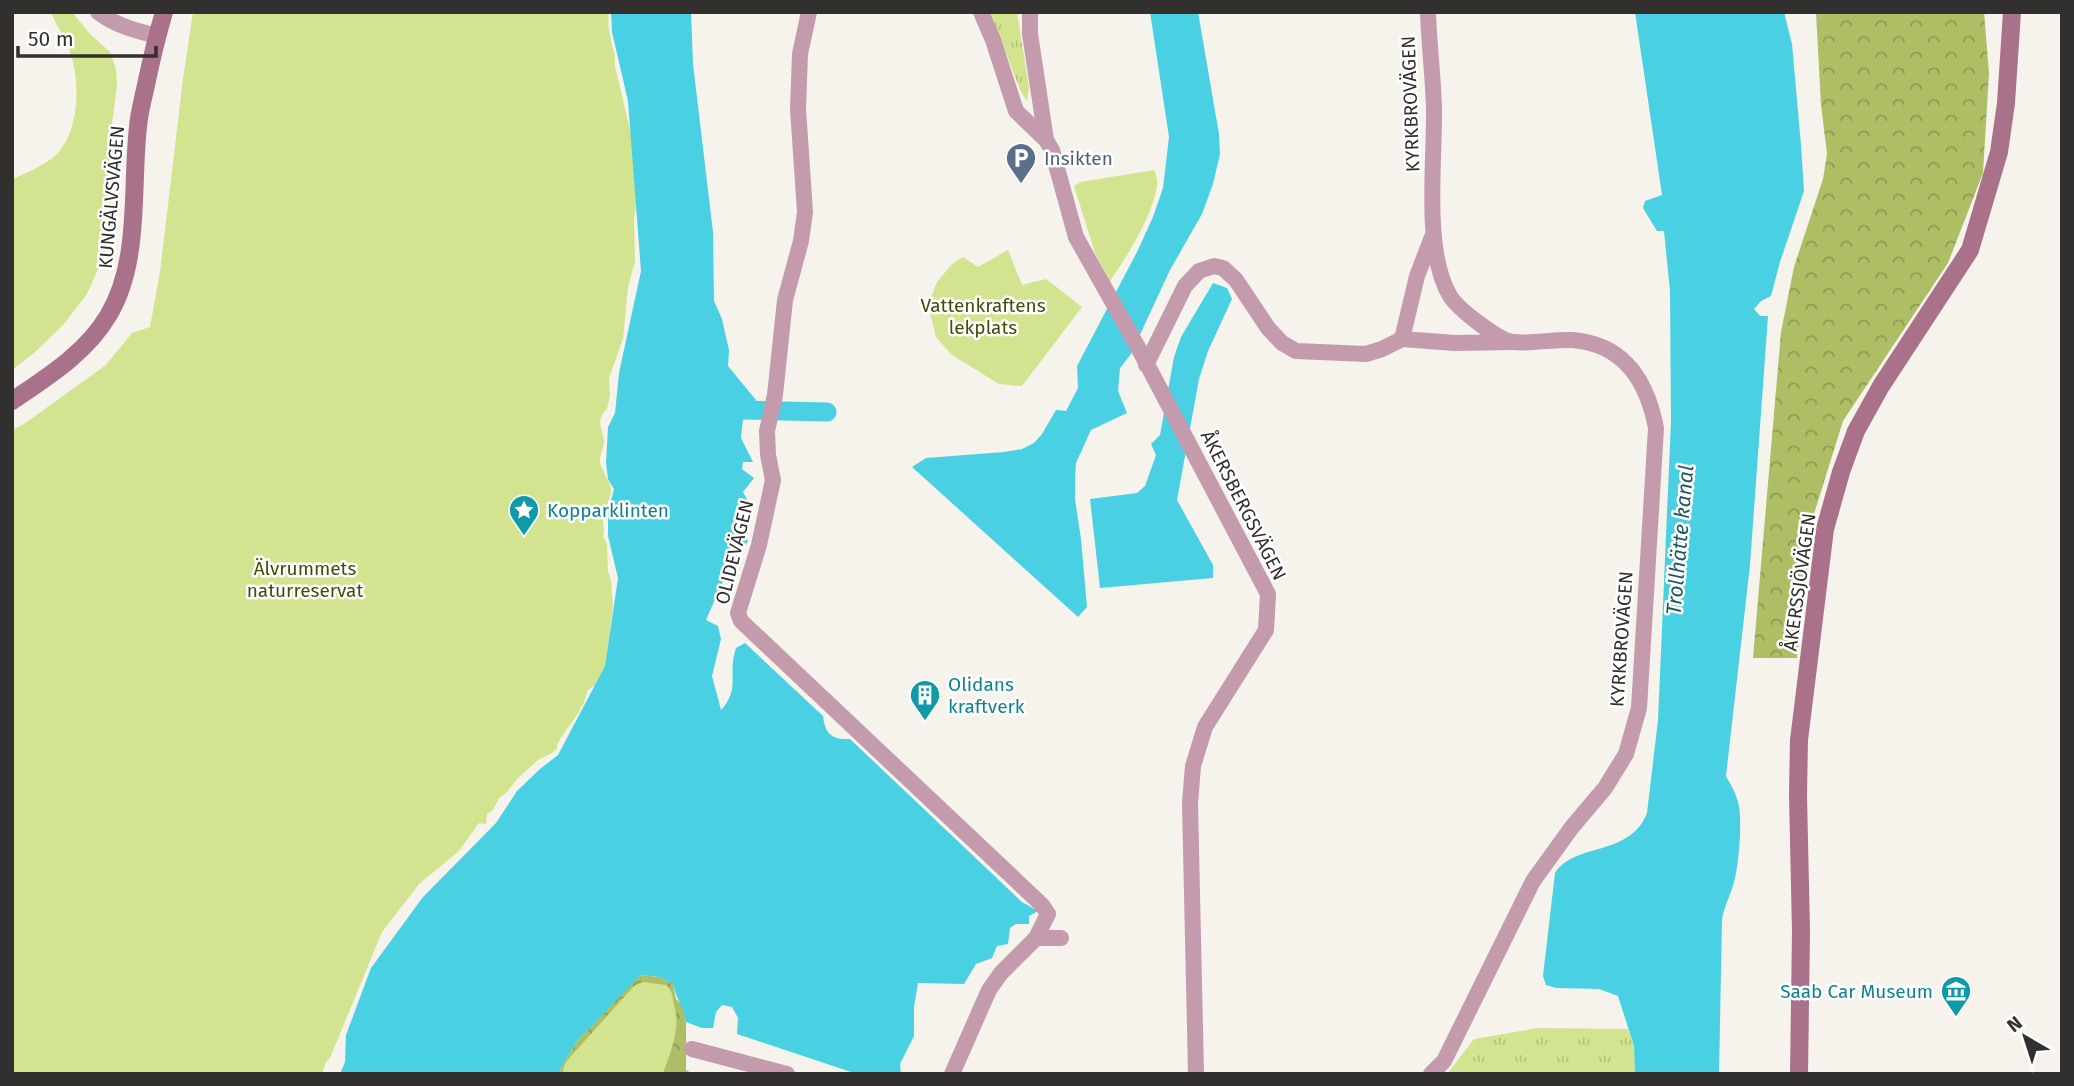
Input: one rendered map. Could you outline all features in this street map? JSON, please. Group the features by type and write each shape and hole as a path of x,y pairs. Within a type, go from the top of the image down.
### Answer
{"street":[{"path":"98,12 105,18 157,36"},
{"name":"KUNGÄLVSVÄGEN","path":"12,401 50,375 85,346 108,317 122,289 129,257 138,125 164,12"},
{"name":"OLIDEVÄGEN","path":"809,12 800,54 798,110 805,212 802,241 785,300 775,395 768,431 768,455 773,480 759,545 738,613 741,621 1042,905 1048,914 1036,938"},
{"path":"981,12 1016,111 1046,140"},
{"name":"ÅKERSBERGSVÄGEN","path":"1030,12 1030,34 1046,140 1052,150 1076,237 1268,594 1266,629 1205,727 1193,766 1190,803 1196,1074"},
{"name":"KYRKBROVÄGEN","path":"1428,12 1434,104 1433,236 1441,278 1451,298 1470,317 1510,342"},
{"name":"ÅKERSSJÖVÄGEN","path":"1800,1074 1799,740 1825,529 1856,431 1881,386 1970,250 1999,152 2012,12"},
{"name":"KYRKBROVÄGEN","path":"1431,1074 1444,1061 1533,881 1572,827 1605,788 1626,754 1639,708 1656,428 1643,386 1615,354 1600,345 1571,340 1455,343 1402,339 1417,276 1433,236"},
{"path":"1143,358 1185,286 1199,271 1214,266 1223,268 1236,280 1268,328 1282,343 1296,351 1366,354 1402,339"},
{"path":"952,1074 989,990 1001,973 1036,938 1061,938"},
{"path":"692,1049 787,1074"}],"green space":[{"path":"51,12 72,12 90,34 110,52 116,69 117,85 112,124 113,191 108,247 87,294 63,325 12,370 12,179 42,165 61,150 68,138 76,109 74,64"},
{"name":"Älvrummets naturreservat","path":"193,12 608,12 615,66 631,134 637,196 634,220 635,261 628,287 623,339 609,378 607,409 600,420 604,443 600,462 611,493 603,520 613,607 605,669 595,685 587,691 583,705 557,748 538,760 517,779 487,814 486,824 479,823 459,851 419,884 382,932 322,1074 12,1074 12,430 106,365 132,333 150,327 160,272"},
{"path":"990,12 1017,12 1029,88 1027,101 1021,92"},
{"path":"1816,12 1984,12 1989,73 1983,173 1948,263 1843,421 1813,517 1797,658 1753,658 1781,332 1794,267 1823,179 1827,154 1821,105"},
{"path":"1154,170 1157,184 1145,223 1110,281 1095,253 1074,186 1081,182"},
{"name":"Vattenkraftens lekplats","path":"1008,250 1022,285 1046,279 1082,307 1022,386 999,384 952,355 936,337 928,305 937,282 952,264 963,257 978,267"},
{"path":"640,975 660,977 673,984 676,999 684,1007 686,1070 693,1074 561,1074 560,1069 577,1041"},
{"path":"643,982 666,985 670,989 676,1013 676,1031 663,1074 564,1074 564,1066 572,1055 634,986"},
{"path":"1538,1028 1628,1029 1634,1046 1635,1074 1447,1074 1474,1039"}],"water":[{"path":"611,12 691,12 693,64 713,232 714,301 722,319 729,350 728,366 756,400 744,410 741,438 753,462 743,462 742,469 754,478 743,492 749,503 740,521 748,541 727,572 706,620 718,626 721,639 712,676 721,710 731,695 736,648 745,643 823,716 830,735 850,739 1022,902 1038,911 1029,916 1029,924 1016,924 1010,928 1008,944 997,946 992,958 976,964 964,984 918,983 914,1007 914,1036 900,1064 901,1074 857,1074 737,1034 738,1018 732,1007 722,1005 716,1012 713,1028 702,1028 686,1022 673,984 660,977 641,975 577,1041 560,1069 561,1074 340,1074 345,1062 346,1035 371,968 423,897 496,823 517,791 558,755 605,666 618,578 608,536 608,512 614,489 608,479 606,463 608,427 615,413 619,373 641,271 628,101 612,32"},
{"path":"1150,12 1198,12 1220,154 1202,214 1170,270 1131,354 1120,368 1118,391 1127,413 1091,430 1076,463 1075,499 1087,607 1078,617 912,467 926,458 1022,449 1034,443 1042,434 1056,410 1066,411 1078,388 1077,366 1137,252 1163,188 1169,137"},
{"name":"Trollhätte kanal","path":"1635,12 1784,12 1792,44 1801,145 1804,191 1771,296 1761,301 1754,309 1760,316 1768,316 1750,565 1726,776 1738,802 1740,832 1735,878 1722,920 1719,1074 1635,1074 1634,1046 1618,996 1599,989 1556,988 1546,985 1543,976 1555,873 1564,863 1616,843 1639,827 1647,813 1658,720 1671,421 1670,291 1664,231 1657,231 1643,208 1645,201 1662,195"},
{"path":"1213,283 1227,288 1232,299 1208,351 1199,379 1177,500 1213,565 1213,578 1100,588 1090,499 1137,493 1145,486 1156,455 1151,444 1160,435 1174,357 1181,337"}],"waterway":[{"path":"719,408 827,412"}],"place":[{"name":"Insikten","path":"1021,185"},
{"name":"Kopparklinten","path":"524,537"},
{"name":"Olidans kraftverk","path":"925,722"},
{"name":"Saab Car Museum","path":"1956,1018"}]}
